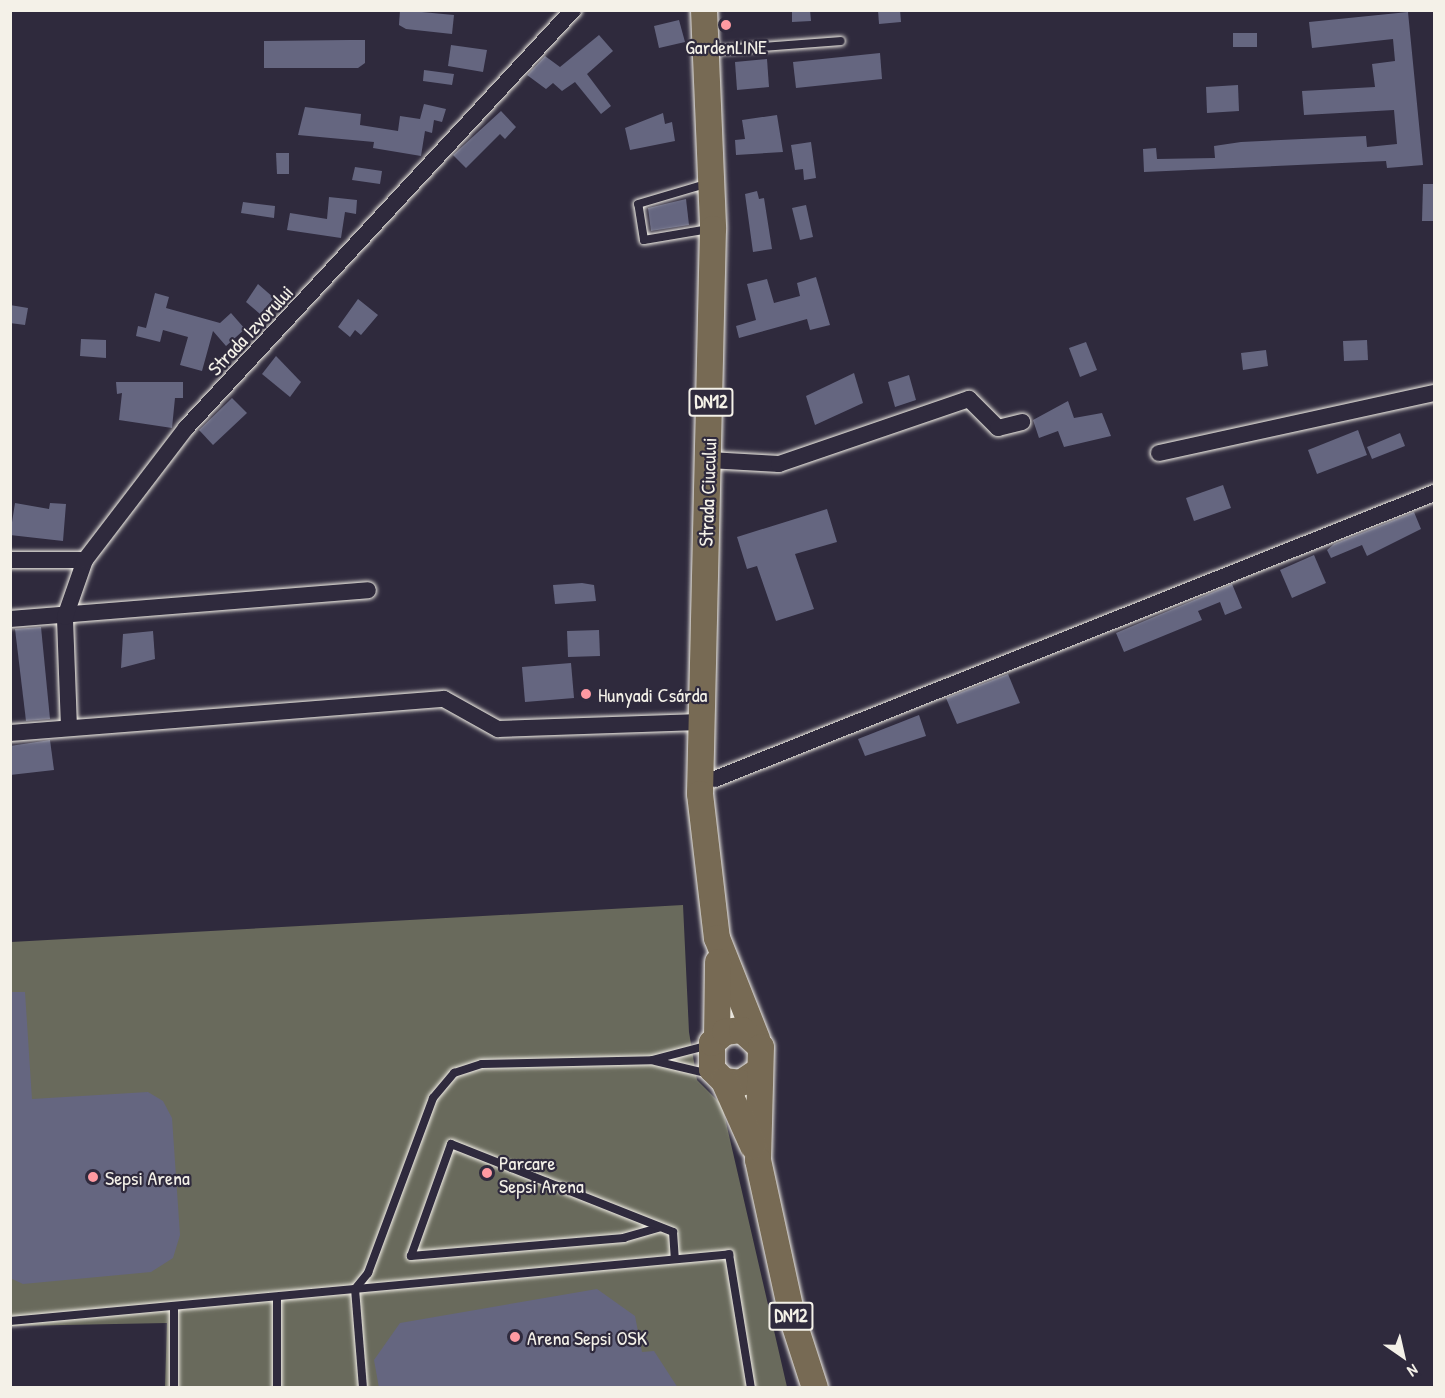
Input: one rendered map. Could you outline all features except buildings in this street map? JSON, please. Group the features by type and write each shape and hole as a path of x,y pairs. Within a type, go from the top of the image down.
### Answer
{"main road":[{"name":"Strada Ciucului","path":"704,10 713,229 709,459 700,722 708,787"},
{"name":"DN12","path":"708,787 717,938 715,1040"},
{"name":"DN12","path":"717,938 757,1039"},
{"path":"742,1030 757,1039 763,1055 760,1070 741,1083 720,1078 709,1060 715,1040 742,1030"},
{"name":"DN12","path":"758,1160 760,1070"},
{"name":"DN12","path":"720,1078 758,1160 790,1309 815,1388"}],"street":[{"name":"Strada Izvorului","path":"69,728 65,617 85,560 165,453 573,10"},
{"path":"1159,453 1434,393"},
{"path":"709,459 779,464 969,399 998,428 1023,422"},
{"path":"708,787 1434,493"},
{"path":"10,560 85,560"},
{"path":"10,619 65,617 368,590"},
{"path":"10,733 444,699 498,729 700,722"}],"lane":[{"path":"707,51 841,41"},
{"path":"712,182 638,204 644,240 713,229"},
{"path":"652,1060 715,1040"},
{"path":"363,1388 355,1289 368,1273 433,1098 454,1073 482,1064 652,1060 720,1078"},
{"path":"657,1228 624,1238 411,1257 451,1144 657,1228 673,1232 675,1259"},
{"path":"10,1321 174,1310 355,1289 729,1254 751,1388"},
{"path":"277,1298 277,1388"},
{"path":"174,1310 174,1388"}],"green space":[{"path":"683,905 689,1032 697,1080 722,1105 787,1387 165,1387 167,1323 11,1326 11,942"}],"place":[{"name":"GardenLINE","path":"726,25"},
{"name":"Hunyadi Csárda","path":"586,694"},
{"name":"Parcare Sepsi Arena","path":"487,1173"},
{"name":"Sepsi Arena","path":"93,1177"},
{"name":"Arena Sepsi OSK","path":"515,1337"}]}
